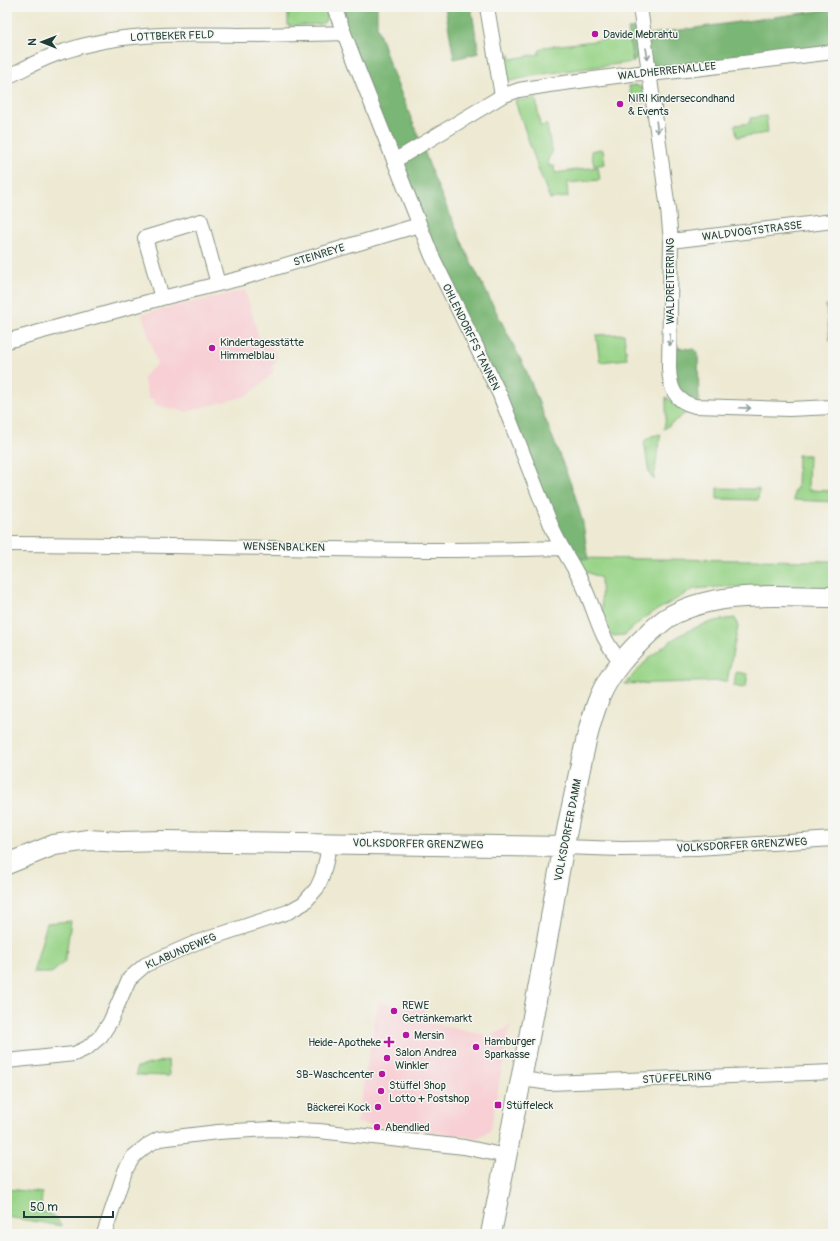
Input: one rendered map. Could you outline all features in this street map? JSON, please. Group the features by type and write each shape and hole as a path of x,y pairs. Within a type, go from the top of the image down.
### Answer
{"main road":[{"name":"VOLKSDORFER DAMM","path":"491,1234 532,1026 563,847 584,749 595,710 606,684 621,661 633,648 669,617 692,608 726,597 833,597"},
{"name":"VOLKSDORFER GRENZWEG","path":"7,864 54,845 88,840 121,842 164,841 563,847"}],"street":[{"name":"OHLENDORFFS TANNEN","path":"334,7 432,256 500,395 552,530 583,586 601,633 614,654 621,661"},
{"path":"487,7 502,96"},
{"name":"WALDREITERRING","path":"640,7 668,209 671,241 671,386 677,398 688,404 708,407 789,409 833,407"},
{"name":"LOTTBEKER FELD","path":"7,77 64,51 97,42 134,36 163,34 262,35 344,33"},
{"name":"WALDHERRENALLEE","path":"394,161 502,96 534,86 833,52"},
{"path":"162,298 145,238 201,221 218,284"},
{"name":"WALDVOGTSTRASSE","path":"671,241 833,221"},
{"name":"STEINREYE","path":"7,342 162,298 218,284 420,225"},
{"name":"WENSENBALKEN","path":"7,544 473,550 561,548"},
{"name":"VOLKSDORFER GRENZWEG","path":"563,847 621,849 697,848 833,839"},
{"name":"KLABUNDEWEG","path":"7,1061 74,1054 88,1048 101,1036 110,1022 130,979 145,965 195,943 288,912 304,903 317,888 322,877 327,857 328,843"},
{"name":"STÜFFELRING","path":"522,1079 550,1083 833,1072"},
{"path":"104,1234 125,1171 133,1157 146,1146 159,1139 218,1132 272,1129 319,1131 464,1146 506,1156"}],"shaded area":[{"name":"Kindertagesstätte Himmelblau","path":"245,290 259,338 264,337 278,357 275,359 276,363 272,367 274,372 249,395 187,412 156,405 154,399 149,399 143,377 157,364 142,314"},
{"path":"378,1002 426,1009 424,1022 490,1036 510,1026 490,1131 477,1138 357,1123"}],"green space":[{"path":"288,7 327,7 328,11 325,22 321,24 288,26"},
{"path":"334,7 377,7 377,26 390,66 434,178 468,256 526,370 574,492 583,523 588,559 567,558 432,256"},
{"path":"445,7 471,7 479,53 454,59"},
{"path":"833,9 833,47 659,69 648,63 644,35"},
{"path":"637,28 639,51 633,62 628,29"},
{"path":"629,37 633,62 543,74 510,81 504,74 501,55 510,54 511,59 539,54 539,51 543,47"},
{"path":"635,85 645,89 649,101 632,103 629,86"},
{"path":"536,98 540,126 547,125 552,153 548,159 549,166 554,166 555,173 598,167 600,180 567,183 568,197 550,199 515,101"},
{"path":"766,116 768,133 737,137 735,125 750,123 750,118"},
{"path":"600,149 603,150 605,164 594,166 591,151"},
{"path":"833,304 833,341 830,341 826,305"},
{"path":"624,334 627,359 600,362 596,335"},
{"path":"670,347 693,349 698,352 699,406 677,397"},
{"path":"666,397 687,412 664,429 666,417"},
{"path":"661,434 654,480 649,473 644,441 652,436"},
{"path":"798,455 809,455 808,490 833,491 833,502 794,500 794,490 797,489"},
{"path":"717,488 759,489 758,500 717,499"},
{"path":"567,558 833,561 833,588 764,586 694,589 645,617 625,635 612,636 603,616 601,578 587,572 583,586"},
{"path":"735,618 738,627 727,681 625,684 648,659 673,639 702,625"},
{"path":"736,672 748,674 746,686 742,688 734,686"},
{"path":"71,921 65,961 52,973 33,973 47,923"},
{"path":"168,1060 169,1076 136,1075 137,1067"},
{"path":"7,1189 42,1193 41,1210 55,1217 62,1226 7,1217"}],"place":[{"name":"Davide Mebrahtu","path":"595,34"},
{"name":"NIRI Kindersecondhand & Events","path":"620,104"},
{"name":"Kindertagesstätte Himmelblau","path":"212,348"},
{"name":"REWE Getränkemarkt","path":"394,1011"},
{"name":"Mersin","path":"406,1035"},
{"name":"Heide-Apotheke","path":"389,1042"},
{"name":"Hamburger Sparkasse","path":"476,1047"},
{"name":"Salon Andrea Winkler","path":"387,1058"},
{"name":"SB-Waschcenter","path":"382,1074"},
{"name":"Stüffel Shop Lotto + Postshop","path":"381,1091"},
{"name":"Stüffeleck","path":"498,1105"},
{"name":"Bäckerei Kock","path":"378,1107"},
{"name":"Abendlied","path":"377,1127"}]}
